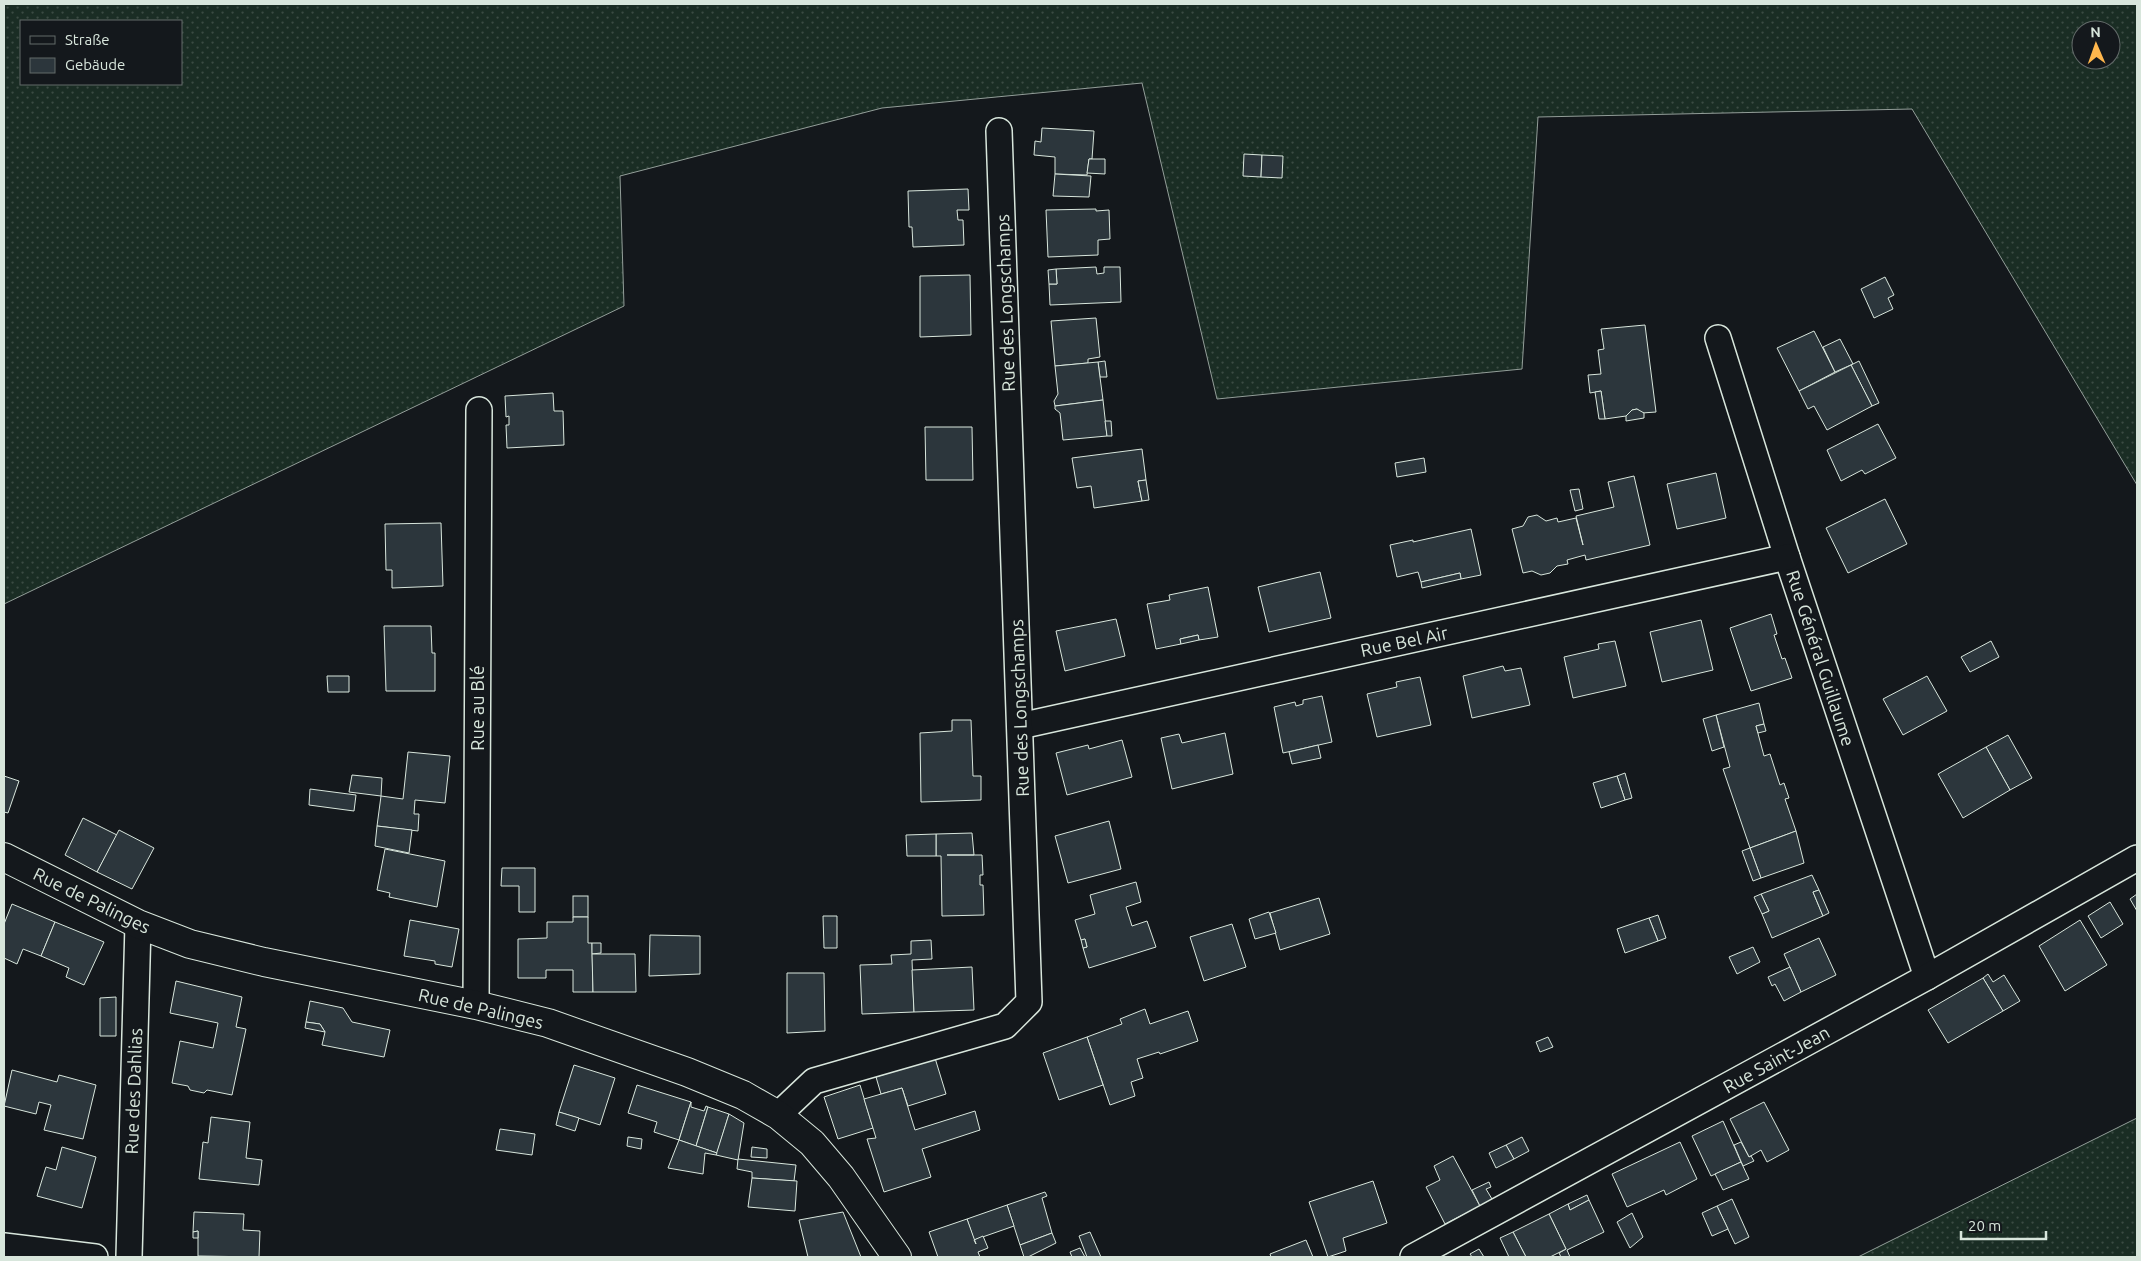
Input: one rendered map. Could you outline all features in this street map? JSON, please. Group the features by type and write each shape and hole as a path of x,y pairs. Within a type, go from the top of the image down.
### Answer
{"main road":[{"name":"Rue de Palinges","path":"4,858 138,924 190,944 255,960 476,1005 548,1023 687,1072 743,1095 778,1115 812,1143 841,1177 897,1257"}],"street":[{"name":"Rue des Longschamps","path":"778,1115 814,1081 1005,1026 1029,1002 999,131"},
{"name":"Rue Général Guillaume","path":"1718,338 1787,556 1927,977"},
{"name":"Rue au Blé","path":"476,1005 479,410"},
{"name":"Rue Bel Air","path":"1020,726 1787,556"},
{"name":"Rue Saint-Jean","path":"1413,1257 1927,977 2137,858"},
{"name":"Rue des Dahlias","path":"129,1257 138,924"},
{"path":"4,1246 95,1257"}],"green space":[{"path":"4,4 2137,4 2137,485 1912,109 1538,117 1522,369 1217,399 1142,83 882,108 620,176 624,306 4,604"},
{"path":"2137,1118 2137,1257 1858,1257"}],"building":[{"path":"1042,128 1094,131 1092,159 1089,159 1087,175 1055,174 1055,157 1034,155 1035,141 1041,142"},
{"path":"1244,154 1262,155 1261,177 1243,176"},
{"path":"1262,155 1283,156 1282,178 1261,177"},
{"path":"1089,159 1105,159 1105,174 1087,173"},
{"path":"1055,174 1091,176 1089,197 1053,196"},
{"path":"968,189 969,210 957,210 958,220 963,220 964,245 913,247 912,227 909,227 908,191"},
{"path":"1096,209 1096,211 1109,210 1110,239 1098,240 1098,255 1048,257 1046,210"},
{"path":"1096,267 1097,274 1104,273 1104,267 1120,267 1121,302 1050,305 1049,284 1057,284 1056,269"},
{"path":"1056,269 1057,284 1049,284 1048,270"},
{"path":"970,275 971,335 920,337 920,276"},
{"path":"1885,277 1894,295 1888,298 1893,309 1874,318 1861,289"},
{"path":"1096,318 1100,357 1088,359 1088,363 1055,366 1051,321"},
{"path":"1645,325 1656,412 1642,413 1637,409 1632,410 1626,416 1605,419 1601,391 1590,393 1588,375 1601,374 1598,350 1604,349 1601,329"},
{"path":"1814,331 1835,372 1799,391 1777,348"},
{"path":"1840,339 1853,364 1835,372 1823,347"},
{"path":"1105,361 1107,377 1100,377 1098,362"},
{"path":"1859,361 1879,403 1872,406 1851,365"},
{"path":"1098,362 1103,400 1055,406 1054,401 1058,394 1055,366"},
{"path":"1851,365 1872,406 1827,430 1814,406 1808,409 1799,391"},
{"path":"1601,391 1605,419 1599,419 1595,392"},
{"path":"553,393 554,411 563,411 564,445 507,448 506,425 509,425 509,416 506,417 505,396"},
{"path":"1103,400 1107,436 1063,440 1060,413 1055,409 1055,406"},
{"path":"1637,409 1644,413 1644,418 1626,421 1626,416 1632,410"},
{"path":"1105,421 1111,421 1112,436 1107,436"},
{"path":"1878,424 1896,458 1865,474 1862,470 1841,481 1827,450"},
{"path":"925,427 972,427 973,480 926,480"},
{"path":"1142,449 1146,480 1138,481 1142,501 1094,508 1091,486 1077,488 1072,458"},
{"path":"1424,458 1426,472 1397,477 1395,463"},
{"path":"1716,473 1726,518 1677,529 1667,484"},
{"path":"1634,476 1650,545 1586,560 1585,555 1567,560 1568,564 1557,566 1550,573 1541,575 1532,571 1523,573 1512,529 1523,526 1528,517 1537,515 1546,521 1557,518 1558,522 1576,518 1583,545 1576,516 1614,507 1608,482"},
{"path":"1146,480 1149,500 1142,501 1138,481"},
{"path":"1579,489 1583,509 1575,511 1570,490"},
{"path":"1885,499 1907,544 1848,573 1826,528"},
{"path":"441,523 443,586 392,588 392,570 386,570 385,524"},
{"path":"1471,529 1481,575 1461,579 1460,573 1421,582 1418,572 1397,577 1390,545 1413,540 1413,542"},
{"path":"1320,572 1331,618 1269,632 1258,587"},
{"path":"1460,573 1461,579 1422,588 1421,582"},
{"path":"1208,587 1218,637 1199,640 1198,635 1180,639 1181,644 1156,649 1147,604 1170,600 1169,595"},
{"path":"1771,614 1777,634 1774,635 1782,659 1785,658 1792,678 1751,691 1730,628"},
{"path":"1116,619 1125,656 1065,671 1056,631"},
{"path":"1701,620 1713,670 1662,682 1650,632"},
{"path":"384,626 431,626 432,653 435,653 435,691 386,691"},
{"path":"1198,635 1199,640 1181,644 1180,639"},
{"path":"1615,641 1626,686 1573,698 1564,657 1599,649 1598,644"},
{"path":"1991,641 1999,657 1970,672 1961,657"},
{"path":"1503,666 1505,671 1521,668 1530,705 1472,718 1463,676"},
{"path":"327,676 349,676 349,692 328,692"},
{"path":"1927,676 1947,711 1903,735 1883,699"},
{"path":"1420,677 1431,725 1377,737 1367,694 1397,687 1396,682"},
{"path":"1322,696 1332,742 1283,753 1274,707 1295,702 1296,706 1303,704 1303,700"},
{"path":"1759,703 1764,724 1756,726 1764,756 1770,754 1780,785 1784,783 1789,798 1785,799 1796,831 1750,848 1723,769 1730,767 1716,715"},
{"path":"1716,715 1724,747 1712,751 1703,719"},
{"path":"952,720 971,720 973,776 981,776 981,800 921,802 920,733 952,731"},
{"path":"1764,724 1766,731 1758,733 1756,726"},
{"path":"1225,733 1233,774 1172,789 1161,738 1179,734 1182,743"},
{"path":"2008,735 2032,778 2010,790 1986,747"},
{"path":"1122,740 1132,777 1067,795 1056,753 1088,745 1089,749"},
{"path":"1318,745 1321,758 1292,764 1289,752"},
{"path":"1986,747 2010,790 1963,818 1938,774"},
{"path":"408,752 450,756 445,803 415,800 414,814 419,814 418,831 377,826 381,796 403,799"},
{"path":"1625,773 1632,798 1625,800 1617,776"},
{"path":"352,775 382,778 381,796 349,792"},
{"path":"4,776 19,781 8,813 4,812"},
{"path":"1617,776 1625,800 1601,808 1593,783"},
{"path":"310,789 356,795 354,811 309,805"},
{"path":"83,818 117,835 97,872 65,855"},
{"path":"1109,821 1121,869 1068,883 1055,836"},
{"path":"377,826 412,830 409,853 375,846"},
{"path":"119,830 154,848 132,889 97,872"},
{"path":"1796,831 1804,863 1761,878 1750,848"},
{"path":"972,833 974,855 982,855 983,875 980,875 980,885 983,885 984,915 942,916 941,856 936,856 936,834"},
{"path":"936,834 936,856 907,856 906,835"},
{"path":"1750,848 1761,878 1753,881 1742,851"},
{"path":"385,849 445,861 437,907 389,897 390,893 377,890"},
{"path":"502,868 535,868 535,912 519,912 519,886 501,886"},
{"path":"1812,875 1819,890 1813,892 1823,916 1772,938 1762,914 1769,911 1761,894"},
{"path":"1136,882 1141,902 1126,907 1132,926 1147,921 1156,947 1089,968 1083,948 1087,947 1085,939 1081,940 1075,920 1095,914 1090,895"},
{"path":"1819,890 1829,913 1823,916 1813,892"},
{"path":"1761,894 1769,911 1762,914 1754,897"},
{"path":"2137,894 2137,911 2130,899"},
{"path":"573,896 588,896 588,917 573,917"},
{"path":"1319,898 1330,934 1280,950 1270,913"},
{"path":"2110,902 2123,924 2101,938 2088,916"},
{"path":"12,904 55,922 41,956 23,949 17,964 4,958 4,924"},
{"path":"1269,912 1276,933 1255,939 1249,919"},
{"path":"1658,915 1666,938 1658,941 1649,918"},
{"path":"823,916 837,916 837,948 824,948"},
{"path":"573,917 588,917 588,943 592,943 593,992 573,992 573,970 546,970 546,978 518,978 518,939 547,938 547,922 573,922"},
{"path":"1649,918 1658,941 1625,953 1617,929"},
{"path":"410,920 459,929 452,967 435,964 435,961 404,956"},
{"path":"2080,920 2107,965 2065,991 2039,946"},
{"path":"55,922 104,942 84,985 66,977 69,968 41,956"},
{"path":"1232,924 1246,967 1204,981 1190,937"},
{"path":"650,935 700,936 700,974 649,976"},
{"path":"1819,938 1836,975 1801,992 1784,954"},
{"path":"1085,939 1087,947 1083,948 1081,940"},
{"path":"931,940 932,959 912,960 914,1012 862,1014 860,965 892,964 891,955 911,954 911,941"},
{"path":"592,943 601,943 601,953 592,954"},
{"path":"1753,947 1760,962 1737,974 1729,957"},
{"path":"592,954 635,954 636,992 593,992"},
{"path":"972,967 974,1010 914,1012 912,970"},
{"path":"1790,967 1801,992 1784,1001 1775,984 1772,986 1768,977"},
{"path":"787,973 824,973 825,1031 787,1033"},
{"path":"1988,974 1993,982 2004,975 2020,1001 2003,1011 1983,978"},
{"path":"1983,978 2003,1011 1948,1043 1928,1010"},
{"path":"176,981 242,997 236,1027 246,1029 232,1095 207,1090 204,1093 190,1090 188,1086 172,1083 180,1041 213,1048 218,1023 170,1013"},
{"path":"116,997 116,1036 100,1036 100,998"},
{"path":"310,1001 343,1008 352,1022 390,1030 384,1057 322,1045 325,1032 320,1024 306,1022"},
{"path":"1145,1009 1150,1024 1188,1011 1198,1041 1160,1054 1159,1052 1137,1059 1143,1078 1131,1082 1135,1096 1110,1105 1087,1037 1122,1024 1120,1019"},
{"path":"306,1022 320,1024 325,1032 305,1028"},
{"path":"1087,1037 1103,1085 1059,1100 1043,1053"},
{"path":"1548,1037 1553,1047 1540,1052 1536,1042"},
{"path":"935,1058 946,1094 908,1106 902,1088 881,1094 876,1077"},
{"path":"574,1065 615,1078 600,1125 559,1112"},
{"path":"12,1070 57,1082 59,1075 96,1085 83,1139 44,1130 51,1105 39,1102 36,1114 4,1106"},
{"path":"637,1085 691,1102 679,1140 654,1132 657,1122 628,1113"},
{"path":"860,1085 873,1128 838,1139 824,1097"},
{"path":"902,1088 915,1130 975,1111 980,1130 922,1149 931,1177 884,1192 867,1139 876,1138 864,1099"},
{"path":"691,1102 691,1107 704,1111 706,1106 708,1107 696,1146 679,1140"},
{"path":"1764,1102 1789,1150 1767,1162 1761,1150 1749,1157 1730,1119"},
{"path":"708,1107 729,1114 717,1153 696,1146"},
{"path":"559,1112 579,1118 575,1131 556,1125"},
{"path":"729,1114 744,1123 738,1160 716,1155"},
{"path":"211,1117 250,1122 246,1158 262,1160 259,1185 199,1179 203,1142 208,1143"},
{"path":"1723,1121 1741,1162 1711,1176 1692,1136"},
{"path":"500,1129 535,1134 532,1155 496,1150"},
{"path":"628,1137 642,1139 641,1149 627,1146"},
{"path":"1522,1137 1529,1151 1514,1159 1506,1145"},
{"path":"679,1140 717,1153 716,1155 705,1153 703,1174 668,1168"},
{"path":"1680,1142 1697,1179 1666,1195 1664,1190 1627,1207 1612,1174"},
{"path":"1741,1142 1749,1157 1751,1156 1754,1161 1743,1166 1734,1145"},
{"path":"1506,1145 1514,1159 1496,1168 1489,1153"},
{"path":"62,1147 96,1157 82,1208 37,1196 46,1167 56,1170"},
{"path":"752,1147 767,1149 767,1158 751,1157"},
{"path":"1453,1156 1480,1206 1445,1224 1426,1187 1440,1180 1434,1166"},
{"path":"738,1159 796,1165 794,1181 752,1178 752,1172 737,1169"},
{"path":"1741,1162 1749,1179 1723,1190 1715,1174"},
{"path":"752,1178 797,1181 795,1211 748,1207"},
{"path":"1373,1181 1387,1223 1343,1238 1346,1251 1328,1257 1309,1202"},
{"path":"1489,1182 1491,1187 1486,1189 1492,1199 1480,1206 1472,1190"},
{"path":"1045,1192 1047,1196 1042,1198 1052,1233 1020,1245 1007,1205"},
{"path":"1587,1195 1589,1200 1570,1210 1568,1204"},
{"path":"1732,1199 1749,1237 1735,1244 1717,1206"},
{"path":"1589,1200 1604,1232 1567,1250 1570,1257 1561,1257 1559,1253 1566,1249 1549,1214 1568,1204 1570,1210"},
{"path":"1007,1205 1014,1226 974,1240 967,1219"},
{"path":"1717,1206 1728,1229 1712,1236 1702,1213"},
{"path":"194,1212 244,1214 243,1230 260,1231 259,1257 198,1256 198,1231 193,1232"},
{"path":"843,1212 861,1257 808,1257 799,1220"},
{"path":"1632,1213 1643,1237 1630,1248 1617,1222"},
{"path":"1549,1214 1566,1249 1550,1257 1526,1257 1513,1232"},
{"path":"967,1219 974,1240 983,1236 988,1248 978,1252 980,1257 938,1257 929,1232"},
{"path":"198,1231 198,1238 193,1238 193,1232"},
{"path":"1090,1232 1101,1257 1087,1257 1079,1236"},
{"path":"1513,1232 1526,1257 1509,1257 1500,1238"},
{"path":"1052,1233 1056,1243 1028,1257 1024,1257 1020,1245"},
{"path":"1306,1240 1313,1257 1271,1257 1270,1254"},
{"path":"1080,1248 1085,1257 1072,1257 1070,1252"},
{"path":"1479,1249 1484,1257 1472,1257 1470,1254"}]}
